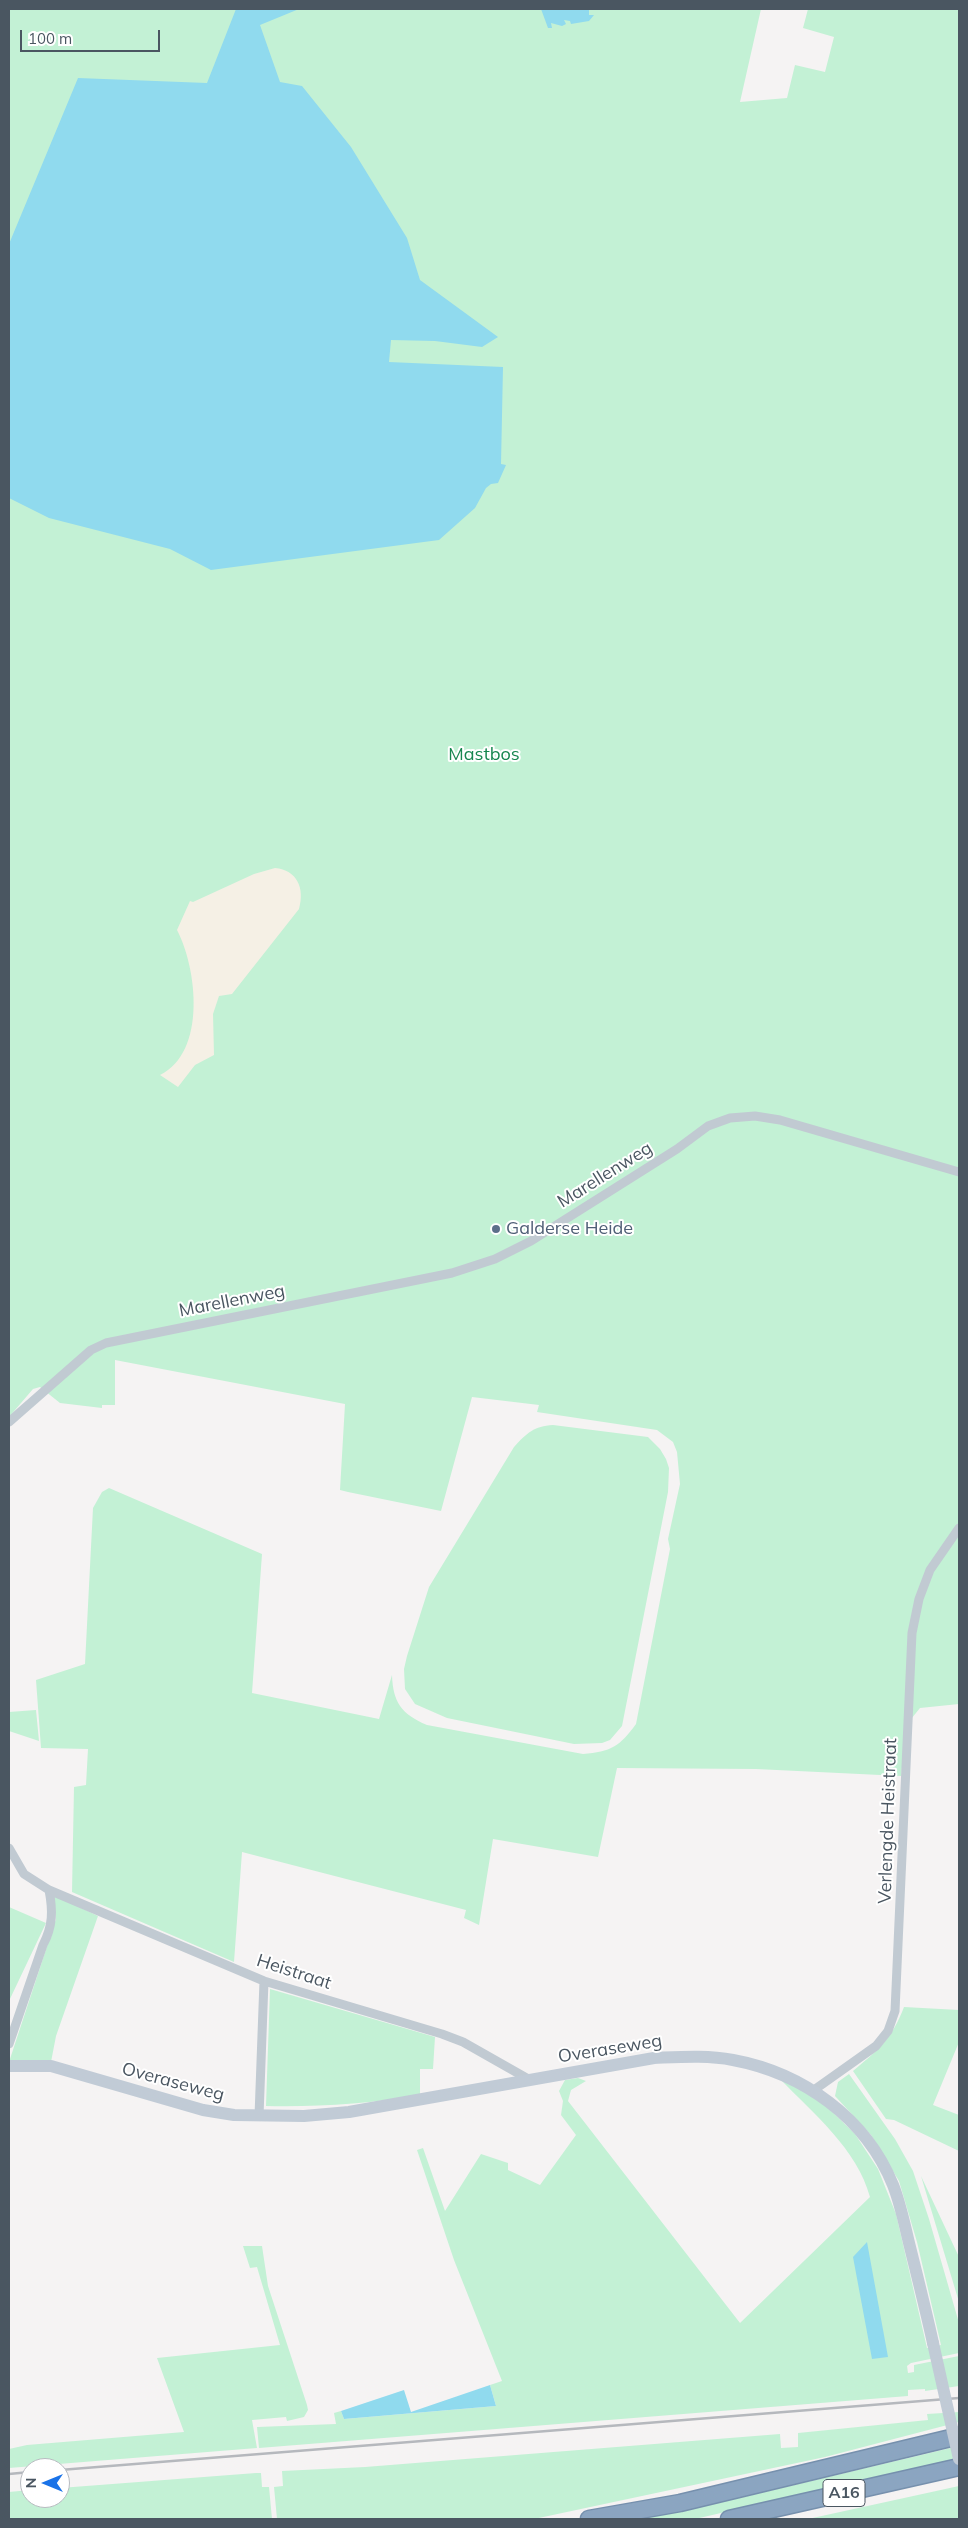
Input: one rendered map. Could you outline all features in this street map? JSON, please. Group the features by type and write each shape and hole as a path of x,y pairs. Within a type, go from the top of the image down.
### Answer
{"highway":[{"name":"A16","path":"589,2519 680,2503 959,2436"},
{"name":"A16","path":"730,2519 959,2467"}],"street":[{"name":"Marellenweg","path":"9,1422 91,1350 106,1343 452,1273 495,1259 531,1241 677,1149 708,1126 730,1118 755,1116 780,1120 959,1172"},
{"name":"Verlengde Heistraat","path":"814,2090 876,2046 888,2031 895,2011 912,1633 919,1599 930,1570 959,1528"},
{"name":"Heistraat","path":"9,1848 24,1874 49,1890 264,1981 463,2042 530,2080"},
{"path":"9,2044 43,1944 51,1930 52,1908 49,1890"},
{"path":"259,2116 264,1981"},
{"name":"Overaseweg","path":"9,2066 51,2066 188,2107 234,2115 259,2116 349,2112 654,2058 699,2056 733,2060 775,2072 814,2090 837,2108 862,2134 886,2168 901,2208 959,2459"}],"green space":[{"name":"Mastbos","path":"9,9 761,9 740,102 787,98 795,65 825,72 834,37 803,28 808,9 959,9 959,1704 920,1708 907,1724 901,1776 756,1769 617,1768 598,1857 493,1839 479,1925 464,1918 466,1910 242,1852 234,1962 72,1892 74,1787 86,1785 88,1749 41,1748 36,1680 85,1664 93,1508 102,1492 109,1488 262,1554 252,1693 379,1719 392,1675 394,1693 400,1706 418,1721 427,1725 583,1754 601,1752 620,1743 636,1724 670,1549 668,1539 680,1484 677,1452 673,1442 657,1430 537,1412 539,1405 472,1397 441,1511 348,1492 340,1490 345,1404 115,1360 115,1405 102,1405 102,1408 60,1403 40,1387 33,1389 9,1417"},
{"path":"553,1425 648,1437 660,1449 669,1468 668,1492 622,1726 610,1740 602,1743 574,1744 447,1718 415,1704 405,1689 404,1669 407,1656 429,1587 514,1447 531,1431"},
{"path":"36,1710 39,1741 9,1731 9,1712"},
{"path":"52,1894 98,1916 56,2036 51,2062 9,2062 56,1919"},
{"path":"9,1907 46,1923 9,2001"},
{"path":"270,1989 435,2037 433,2069 420,2069 420,2095 382,2101 343,2104 266,2106"},
{"path":"904,2007 959,2010 959,2042 933,2105 959,2115 959,2151 894,2120 886,2119 853,2071 870,2057 889,2036"},
{"path":"849,2074 895,2139 913,2171 959,2323 959,2353 911,2363 907,2366 908,2373 914,2372 914,2365 959,2356 959,2386 925,2391 925,2389 908,2390 908,2396 259,2448 257,2427 336,2424 334,2413 341,2411 344,2419 496,2406 490,2385 502,2381 454,2260 417,2150 423,2148 445,2211 481,2154 508,2163 508,2170 540,2185 576,2135 561,2115 563,2101 559,2091 565,2080 578,2078 586,2081 571,2090 568,2101 740,2323 870,2197 864,2180 845,2148 820,2119 780,2079 814,2094 855,2134 878,2169 896,2214 927,2348 941,2345 917,2242 899,2181 871,2135 835,2096 838,2082"},
{"path":"921,2176 959,2257 959,2302"},
{"path":"243,2246 262,2246 268,2286 307,2405 308,2410 304,2417 287,2421 286,2417 252,2420 257,2448 70,2463 70,2458 20,2458 20,2467 9,2468 9,2449 27,2445 184,2432 157,2358 280,2345 257,2267 250,2268"},
{"path":"959,2412 959,2422 825,2457 534,2519 277,2519 274,2487 283,2486 282,2471 365,2467 780,2434 781,2448 798,2447 798,2433 928,2420 927,2414"},
{"path":"959,2446 959,2458 695,2519 638,2519 701,2507"},
{"path":"261,2473 262,2487 269,2487 272,2519 9,2519 9,2492 20,2491 20,2508 70,2508 70,2487"},
{"path":"959,2486 959,2519 808,2519"}],"sand":[{"path":"275,868 289,872 298,881 301,894 299,909 232,994 219,996 213,1014 214,1055 195,1065 178,1087 160,1075 175,1064 185,1048 191,1029 194,1008 189,965 177,930 190,901 193,902 254,874"}],"water":[{"path":"236,9 299,9 260,25 280,82 302,86 351,147 407,238 420,280 498,337 482,347 435,341 391,340 389,362 503,367 501,464 506,465 498,483 491,484 486,488 475,508 439,540 211,570 170,549 49,518 9,498 9,244 78,78 207,83"},
{"path":"541,9 592,9 589,10 589,15 594,15 589,21 571,24 570,21 564,20 566,24 562,26 551,23 552,28 548,28"},
{"path":"867,2242 888,2357 872,2359 853,2257"},
{"path":"490,2385 496,2406 344,2419 341,2411 404,2390 411,2412"}],"railway":[{"path":"70,2469 959,2398"},
{"path":"9,2474 20,2473"}],"place":[{"name":"Galderse Heide","path":"496,1229"}]}
